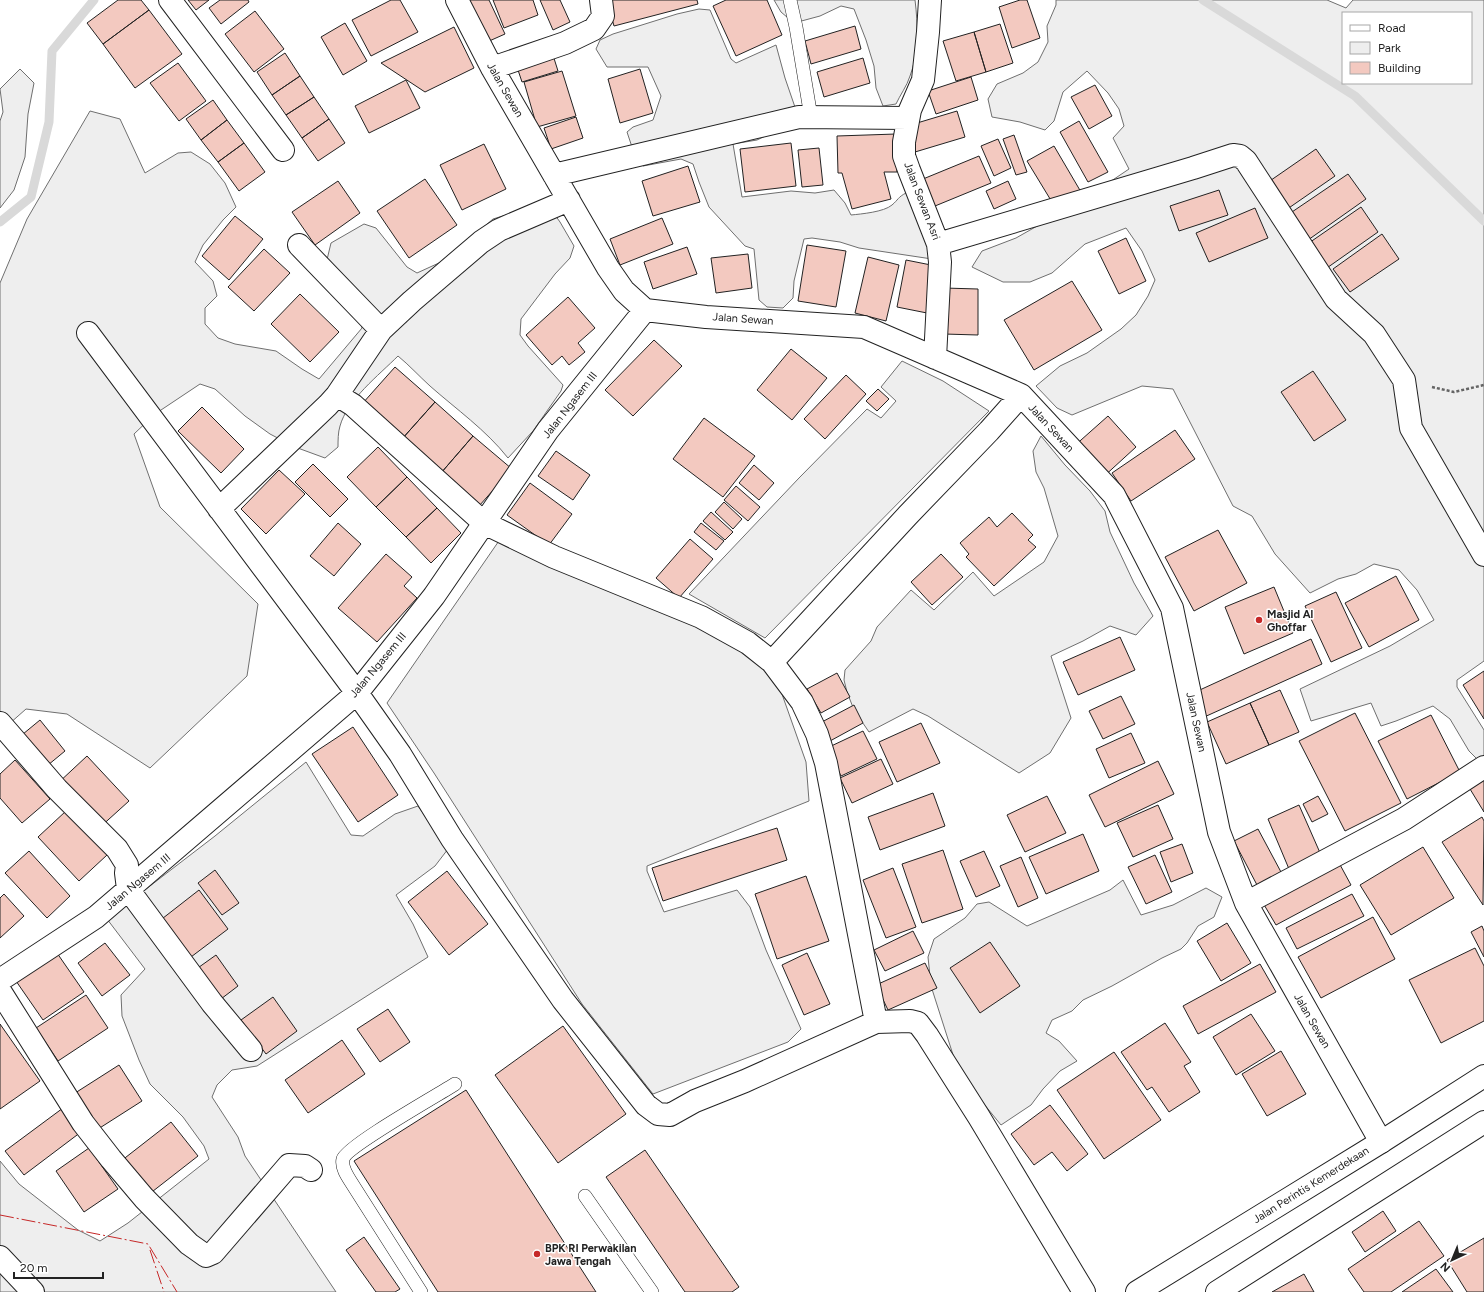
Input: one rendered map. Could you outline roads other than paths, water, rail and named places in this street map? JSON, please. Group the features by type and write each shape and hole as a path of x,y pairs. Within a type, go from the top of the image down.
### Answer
{"main road":[{"path":"170,0 284,150"},
{"name":"Jalan Sewan","path":"457,0 492,68 612,274 624,292 645,310 706,317 864,327 1021,395 1114,495 1172,608 1219,832 1246,903 1381,1142"},
{"path":"492,68 565,43 594,29 603,16 601,0"},
{"name":"Jalan Sewan Asri","path":"930,0 923,80 910,110 904,142 904,156 938,244 940,262 935,358"},
{"path":"554,174 799,117 908,118"},
{"path":"938,244 1233,155 1240,156 1246,161 1336,299 1374,334 1404,380 1411,428 1484,555"},
{"path":"219,509 337,395 381,330 412,301 481,242 499,230 569,200"},
{"path":"299,245 381,330"},
{"name":"Jalan Ngasem III","path":"0,980 96,917 357,693 434,596 548,430 645,310"},
{"path":"88,333 357,693 400,754 452,839 563,1000 646,1105 658,1114 670,1115 695,1101 752,1078 876,1022 910,1021 918,1023 923,1028 979,1117 1084,1292"},
{"path":"337,395 353,405 484,523 554,556 701,617 748,643 772,662 802,702 817,734 826,762 876,1022"},
{"path":"772,662 1021,395"},
{"path":"0,723 58,789 117,849 127,865 126,873 128,890 212,1003 252,1050"},
{"path":"1246,903 1404,819 1484,767"},
{"path":"0,992 87,1129 111,1160 144,1198 189,1244 206,1256 213,1254 289,1165 305,1166 310,1170"},
{"name":"Jalan Perintis Kemerdekaan","path":"1137,1292 1381,1142 1484,1076"},
{"path":"1217,1292 1484,1122"},
{"path":"2,1262 32,1292"}],"lane":[{"path":"790,0 811,117"},
{"path":"421,1292 351,1182 343,1168 343,1159 349,1150 372,1134 455,1084"},
{"path":"585,1196 652,1292"}],"waterway":[{"path":"0,222 31,197 49,122 52,51 94,0"},
{"path":"1203,0 1355,96 1484,221"}],"place":[{"name":"Masjid Al Ghoffar","path":"1259,620"},
{"name":"BPK RI Perwakilan Jawa Tengah","path":"537,1254"}]}
